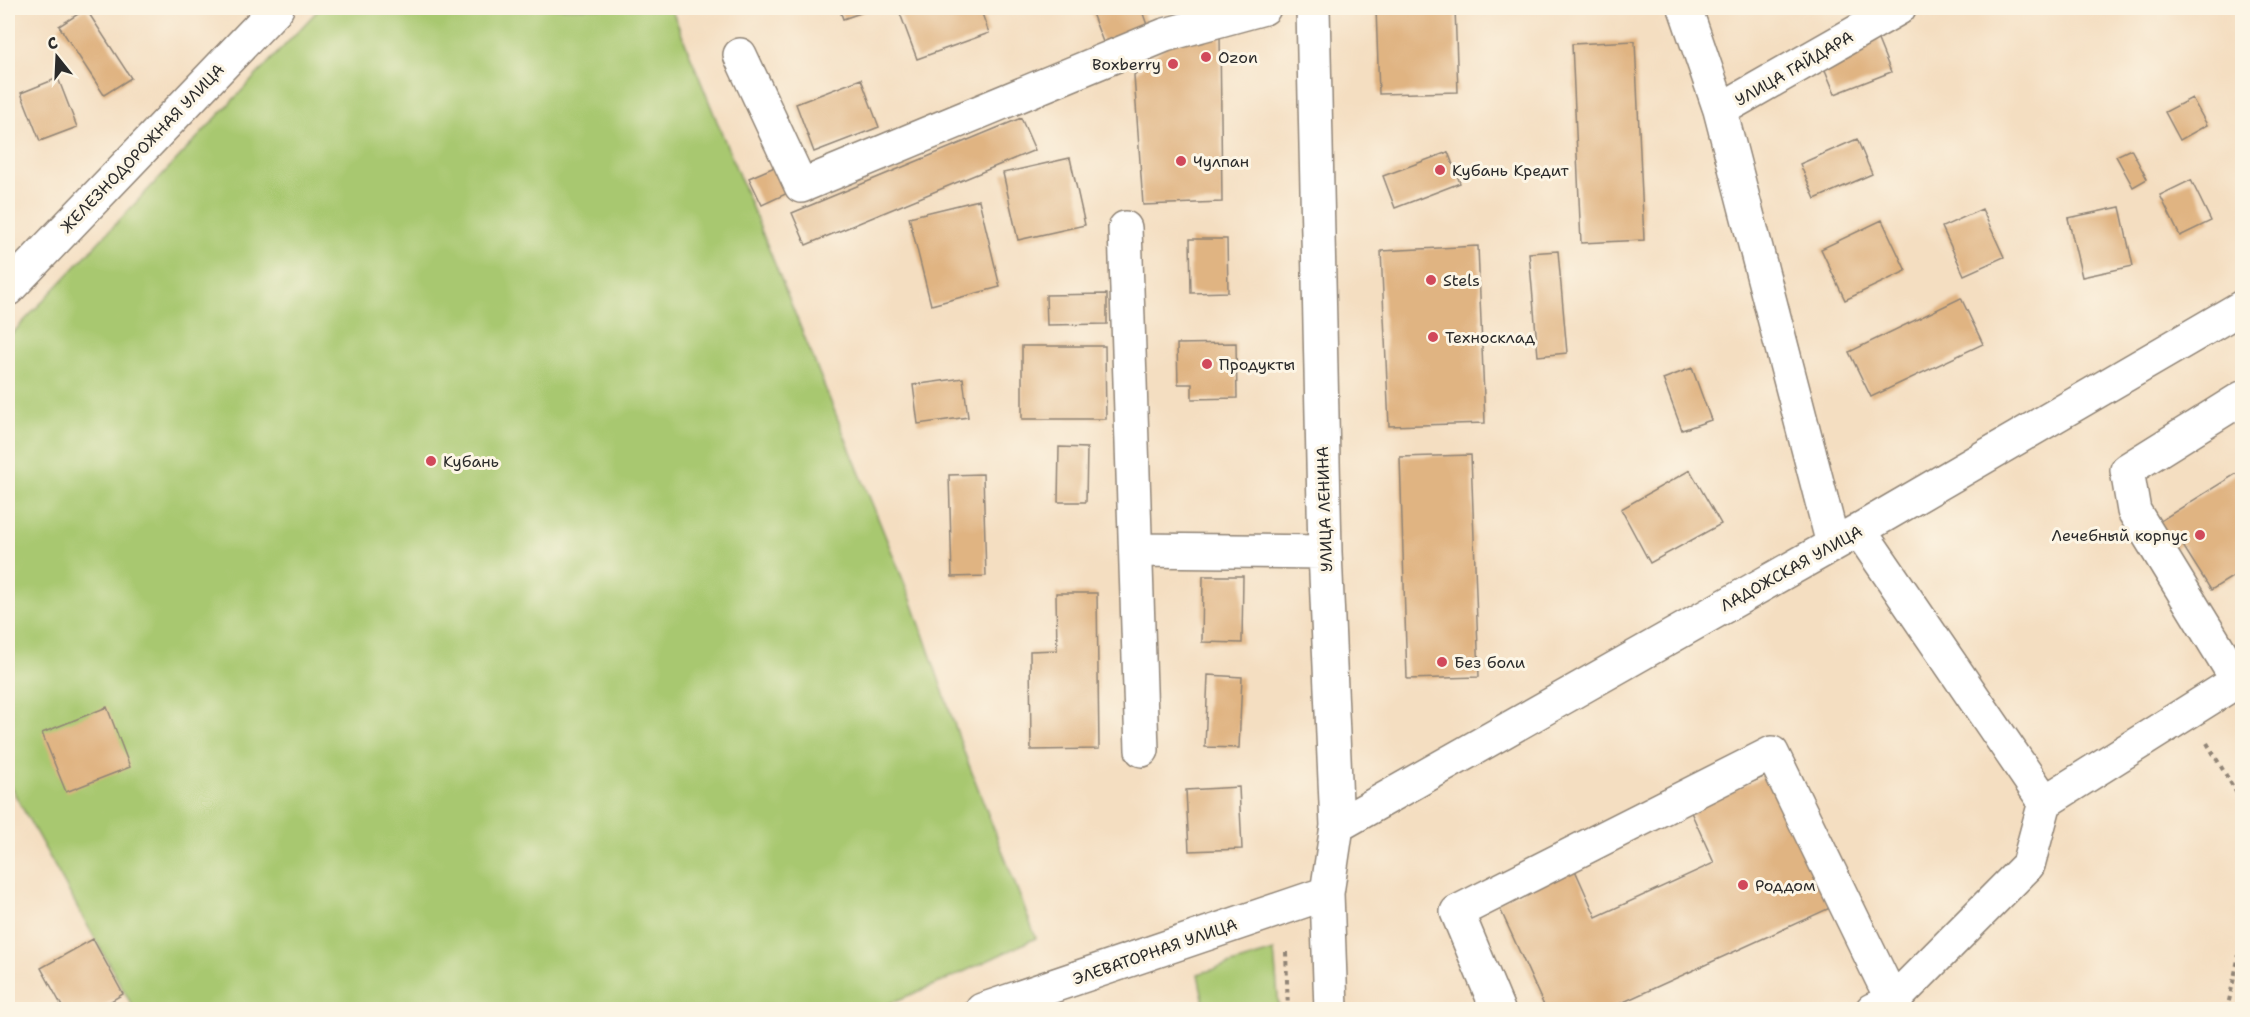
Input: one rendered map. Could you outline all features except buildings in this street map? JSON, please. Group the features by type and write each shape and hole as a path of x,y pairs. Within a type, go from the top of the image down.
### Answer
{"street":[{"name":"ЖЕЛЕЗНОДОРОЖНАЯ УЛИЦА","path":"8,289 277,8"},
{"path":"740,56 801,186 1165,35 1264,8"},
{"name":"УЛИЦА ЛЕНИНА","path":"1313,8 1324,552 1337,826 1327,893 1331,1010"},
{"path":"1685,8 1720,110 1846,537 2045,802"},
{"name":"УЛИЦА ГАЙДАРА","path":"1720,110 1899,8"},
{"path":"1125,228 1142,750"},
{"name":"ЛАДОЖСКАЯ УЛИЦА","path":"1337,826 1846,537 2242,307"},
{"path":"1498,1010 1457,912 1772,753 1888,1007 2028,865 2045,802 2240,680 2134,511 2127,470 2242,398"},
{"path":"1136,550 1324,552"},
{"name":"ЭЛЕВАТОРНАЯ УЛИЦА","path":"982,1010 1327,893"}],"path":[{"path":"2189,712 2242,802"},
{"path":"2227,1010 2242,941"},
{"path":"1286,952 1288,1010"}],"green space":[{"name":"Кубань","path":"320,8 671,8 912,602 964,752 1036,938 946,980 876,1009 134,1009 8,782 8,338"},
{"path":"1274,951 1279,1009 1205,1009 1198,974"}],"place":[{"name":"Ozon","path":"1206,57"},
{"name":"Boxberry","path":"1173,64"},
{"name":"Чулпан","path":"1181,161"},
{"name":"Кубань Кредит","path":"1440,170"},
{"name":"Stels","path":"1431,280"},
{"name":"Техносклад","path":"1433,337"},
{"name":"Продукты","path":"1207,364"},
{"name":"Кубань","path":"431,461"},
{"name":"Лечебный корпус","path":"2200,535"},
{"name":"Без боли","path":"1442,662"},
{"name":"Роддом","path":"1743,885"}]}
